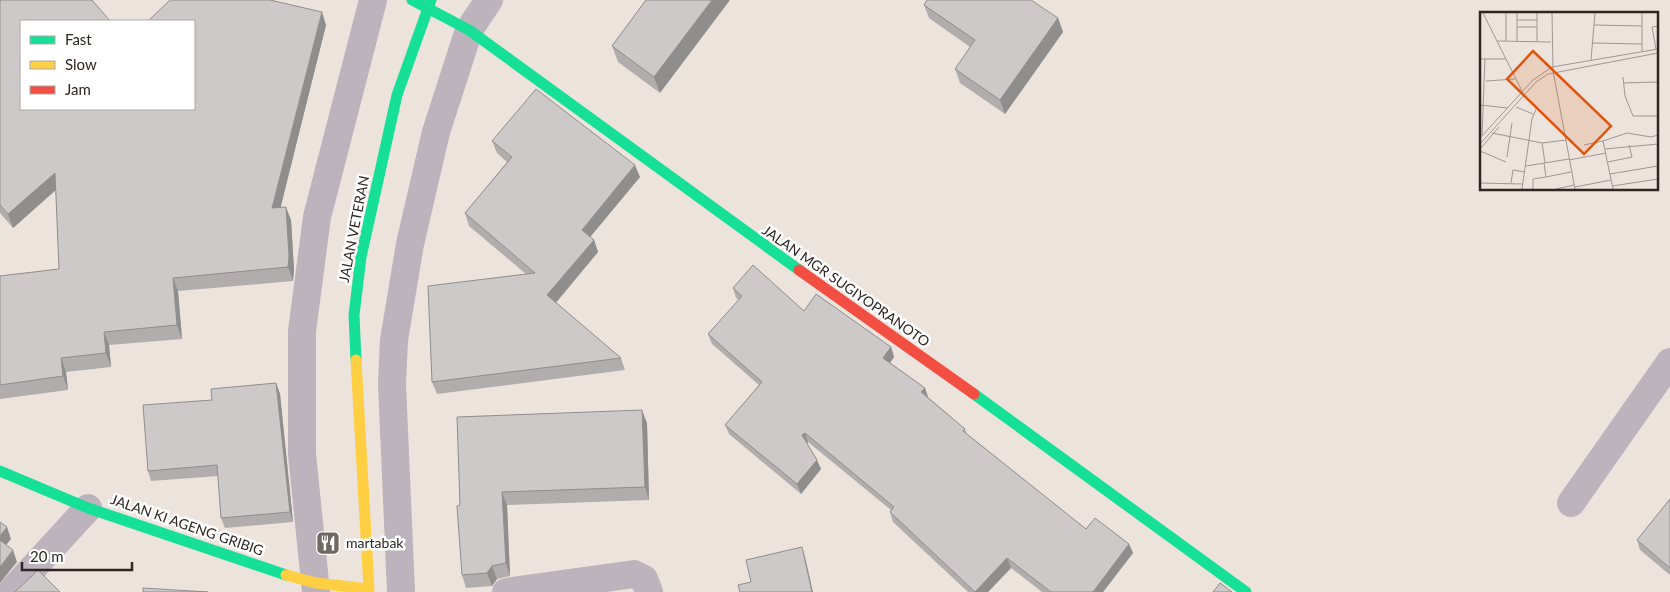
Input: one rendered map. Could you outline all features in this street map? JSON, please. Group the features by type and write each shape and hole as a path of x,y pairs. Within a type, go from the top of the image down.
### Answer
{"main road":[{"name":"JALAN MGR SUGIYOPRANOTO","path":"412,0 429,4 469,30 726,219 1015,424 1246,592"},
{"name":"JALAN VETERAN","path":"369,590 354,315 361,257 397,95 429,4"},
{"name":"JALAN KI AGENG GRIBIG","path":"0,471 88,508 316,588 369,590"}],"street":[{"path":"316,588 302,454 302,331 317,217 373,0"},
{"path":"401,592 392,384 394,340 410,244 436,132 469,30 489,0"},
{"path":"1571,503 1670,362"},
{"path":"11,592 88,508"},
{"path":"506,592 634,574 644,579 649,592"}],"building":[{"path":"0,0 92,0 109,20 20,20 20,110 195,110 195,20 149,20 170,0 270,0 322,12 272,208 286,207 288,267 173,278 177,325 104,332 106,353 61,358 63,376 0,385 0,276 59,269 55,173 8,214 0,205"},
{"path":"646,0 712,0 654,77 612,46"},
{"path":"927,0 1031,0 1058,18 1000,100 955,69 975,40 924,5"},
{"path":"536,89 635,165 582,230 594,240 547,295 621,358 432,382 428,286 535,273 465,213 512,157 492,141"},
{"path":"753,265 804,311 816,294 891,347 883,358 925,388 921,392 965,429 963,431 1086,529 1095,518 1129,544 1093,592 1051,592 1007,558 975,592 890,512 894,507 805,433 802,435 817,460 797,484 725,425 762,382 708,334 742,296 733,288"},
{"path":"276,383 290,512 221,518 217,465 148,471 143,405 212,400 211,389"},
{"path":"642,410 645,487 502,492 506,563 492,566 487,573 462,575 457,506 460,505 457,417"},
{"path":"1670,499 1670,568 1637,540"},
{"path":"0,522 7,527 0,536"},
{"path":"0,540 13,550 0,567"},
{"path":"802,547 812,592 740,592 738,585 751,582 746,560"},
{"path":"38,570 60,592 15,592"},
{"path":"1220,583 1232,592 1213,592"},
{"path":"143,588 208,592 143,592"}],"traffic: fast":[{"path":"412,0 469,30 799,270"},
{"path":"356,360 354,315 361,257 397,95 431,0"},
{"path":"974,394 1246,592"},
{"path":"0,471 88,508 286,575"}],"traffic: slow":[{"path":"286,575 316,583 369,589 356,360"}],"traffic: jam":[{"path":"799,270 974,394"}],"place":[{"name":"martabak","path":"328,543"}]}
